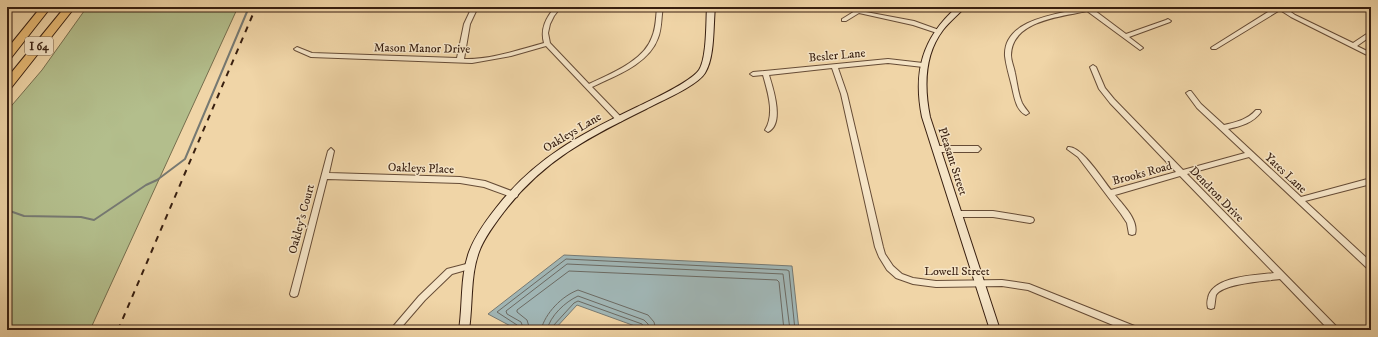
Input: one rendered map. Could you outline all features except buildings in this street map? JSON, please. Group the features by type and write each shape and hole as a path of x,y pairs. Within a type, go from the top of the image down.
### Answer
{"highway":[{"name":"I 64","path":"7,56 46,7"},
{"name":"I 64","path":"7,85 42,44 70,7"}],"street":[{"path":"460,61 467,24 475,7"},
{"path":"558,7 546,22 545,40 547,44 620,120"},
{"path":"588,87 636,61 647,52 655,38 660,7"},
{"name":"Oakleys Lane","path":"464,330 467,313 470,266 475,249 481,237 514,195 538,170 554,157 678,88 700,74 707,59 711,7"},
{"name":"Pleasant Street","path":"961,7 948,18 937,31 929,47 923,65 921,90 923,103 936,149 994,330"},
{"path":"1214,48 1280,7 1289,14 1371,55"},
{"path":"1026,113 1019,104 1008,56 1008,50 1013,36 1021,28 1032,23 1087,8 1140,48"},
{"path":"844,20 855,9 870,14 914,23 937,31"},
{"path":"1126,36 1168,21"},
{"path":"1353,46 1371,33"},
{"name":"Mason Manor Drive","path":"296,49 305,54 311,55 460,61 493,57 547,44"},
{"name":"Besler Lane","path":"753,74 888,61 923,65"},
{"name":"Lowell Street","path":"834,66 844,94 879,247 890,268 899,276 922,283 1002,283 1029,287 1134,330"},
{"name":"Dendron Drive","path":"1093,67 1099,83 1106,95 1334,330"},
{"path":"765,73 771,94 774,115 772,127 768,130"},
{"name":"Yates Lane","path":"1189,93 1199,106 1222,128 1371,267"},
{"path":"1222,128 1248,121 1255,117 1258,112"},
{"path":"936,149 978,148"},
{"path":"1070,148 1080,155 1110,193 1131,222 1132,232"},
{"name":"Oakley's Court","path":"294,294 331,151"},
{"name":"Brooks Road","path":"1110,193 1250,154"},
{"name":"Oakleys Place","path":"324,176 460,180 485,184 514,195"},
{"path":"1299,200 1371,181"},
{"path":"957,214 993,214 1030,220"},
{"path":"394,330 422,298 450,271 470,266"},
{"path":"1210,305 1213,294 1221,286 1281,276"}],"green space":[{"path":"87,7 238,7 90,330 7,330 7,111 42,70"}],"water":[{"path":"564,255 792,266 799,330 646,330 577,305 554,330 518,330 488,314"}],"waterway":[{"path":"7,210 24,216 81,217 94,220 146,185 157,180 185,159 249,7"}],"railway":[{"path":"118,330 256,7"}]}
